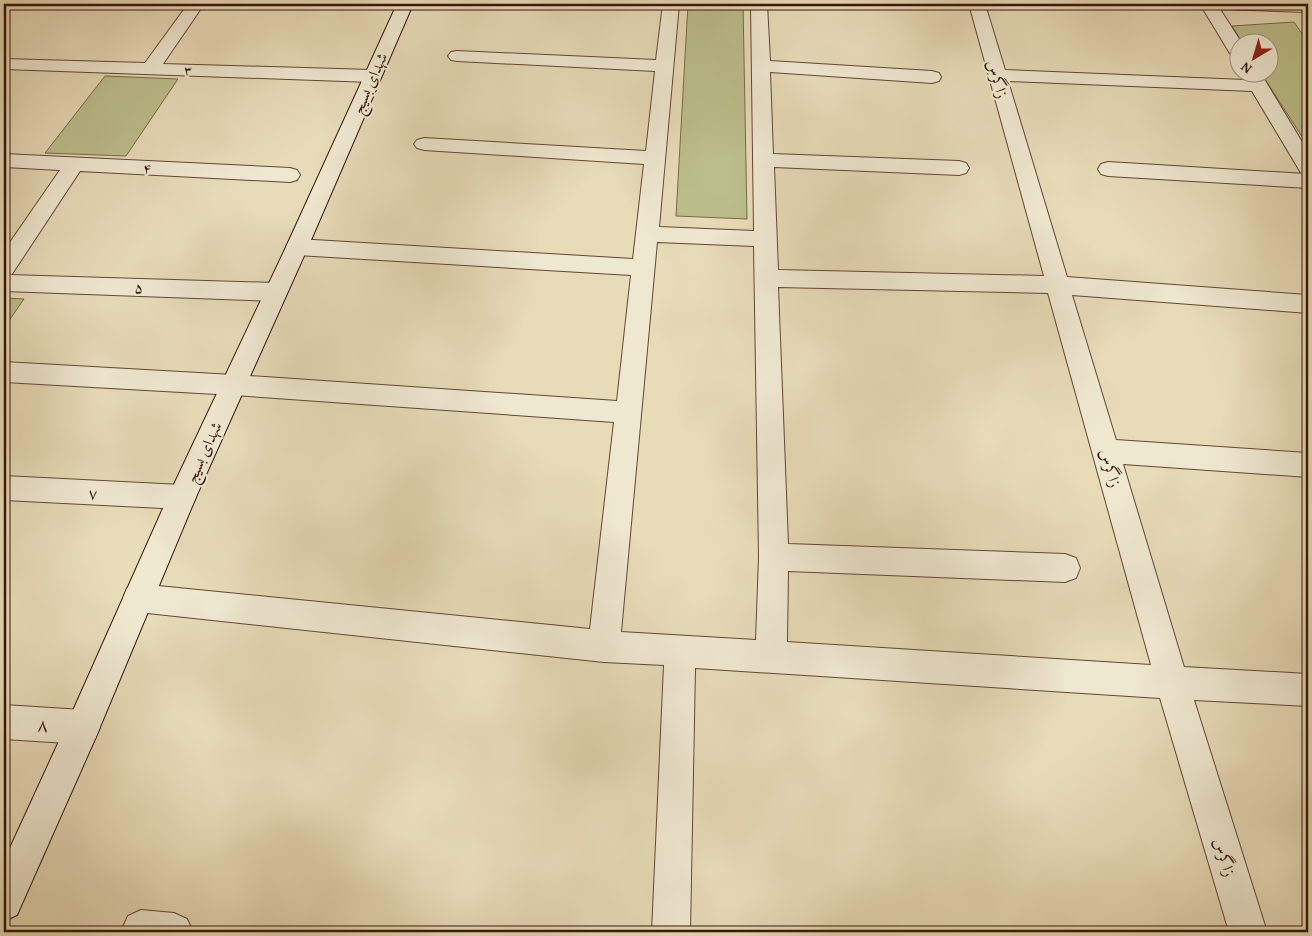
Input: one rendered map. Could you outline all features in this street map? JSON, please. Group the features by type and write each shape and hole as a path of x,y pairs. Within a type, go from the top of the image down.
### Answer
{"street":[{"path":"150,69 196,4"},
{"name":"شهدای بسیج","path":"4,902 83,727 182,497 405,4"},
{"path":"604,646 671,4"},
{"path":"759,4 774,557 771,657"},
{"name":"زاگرس","path":"976,4 1172,683 1248,932"},
{"path":"1208,4 1230,40"},
{"path":"1216,4 1302,7 1308,24"},
{"path":"457,56 665,66"},
{"name":"۳","path":"4,64 372,76"},
{"path":"760,66 932,77"},
{"path":"997,75 1230,79"},
{"path":"1256,82 1308,168"},
{"path":"424,144 655,158"},
{"path":"763,160 959,168"},
{"name":"۴","path":"4,161 290,175"},
{"path":"4,268 74,165"},
{"path":"1108,169 1308,181"},
{"path":"647,234 765,239"},
{"path":"296,247 644,268"},
{"path":"766,278 1058,285 1308,304"},
{"name":"۵","path":"4,283 275,292"},
{"path":"4,372 234,385 628,412"},
{"path":"1106,451 1308,465"},
{"name":"۷","path":"4,488 182,497"},
{"path":"774,557 1065,568"},
{"path":"138,598 604,646 1308,690"},
{"path":"671,932 680,651"},
{"name":"۸","path":"4,722 83,727"}],"green space":[{"path":"688,4 743,4 747,219 676,216"},
{"path":"1294,22 1308,42 1308,146 1267,82 1280,82 1280,32 1236,32 1232,26"},
{"path":"105,76 178,79 126,156 45,153"},
{"path":"4,298 24,299 4,328"}]}
